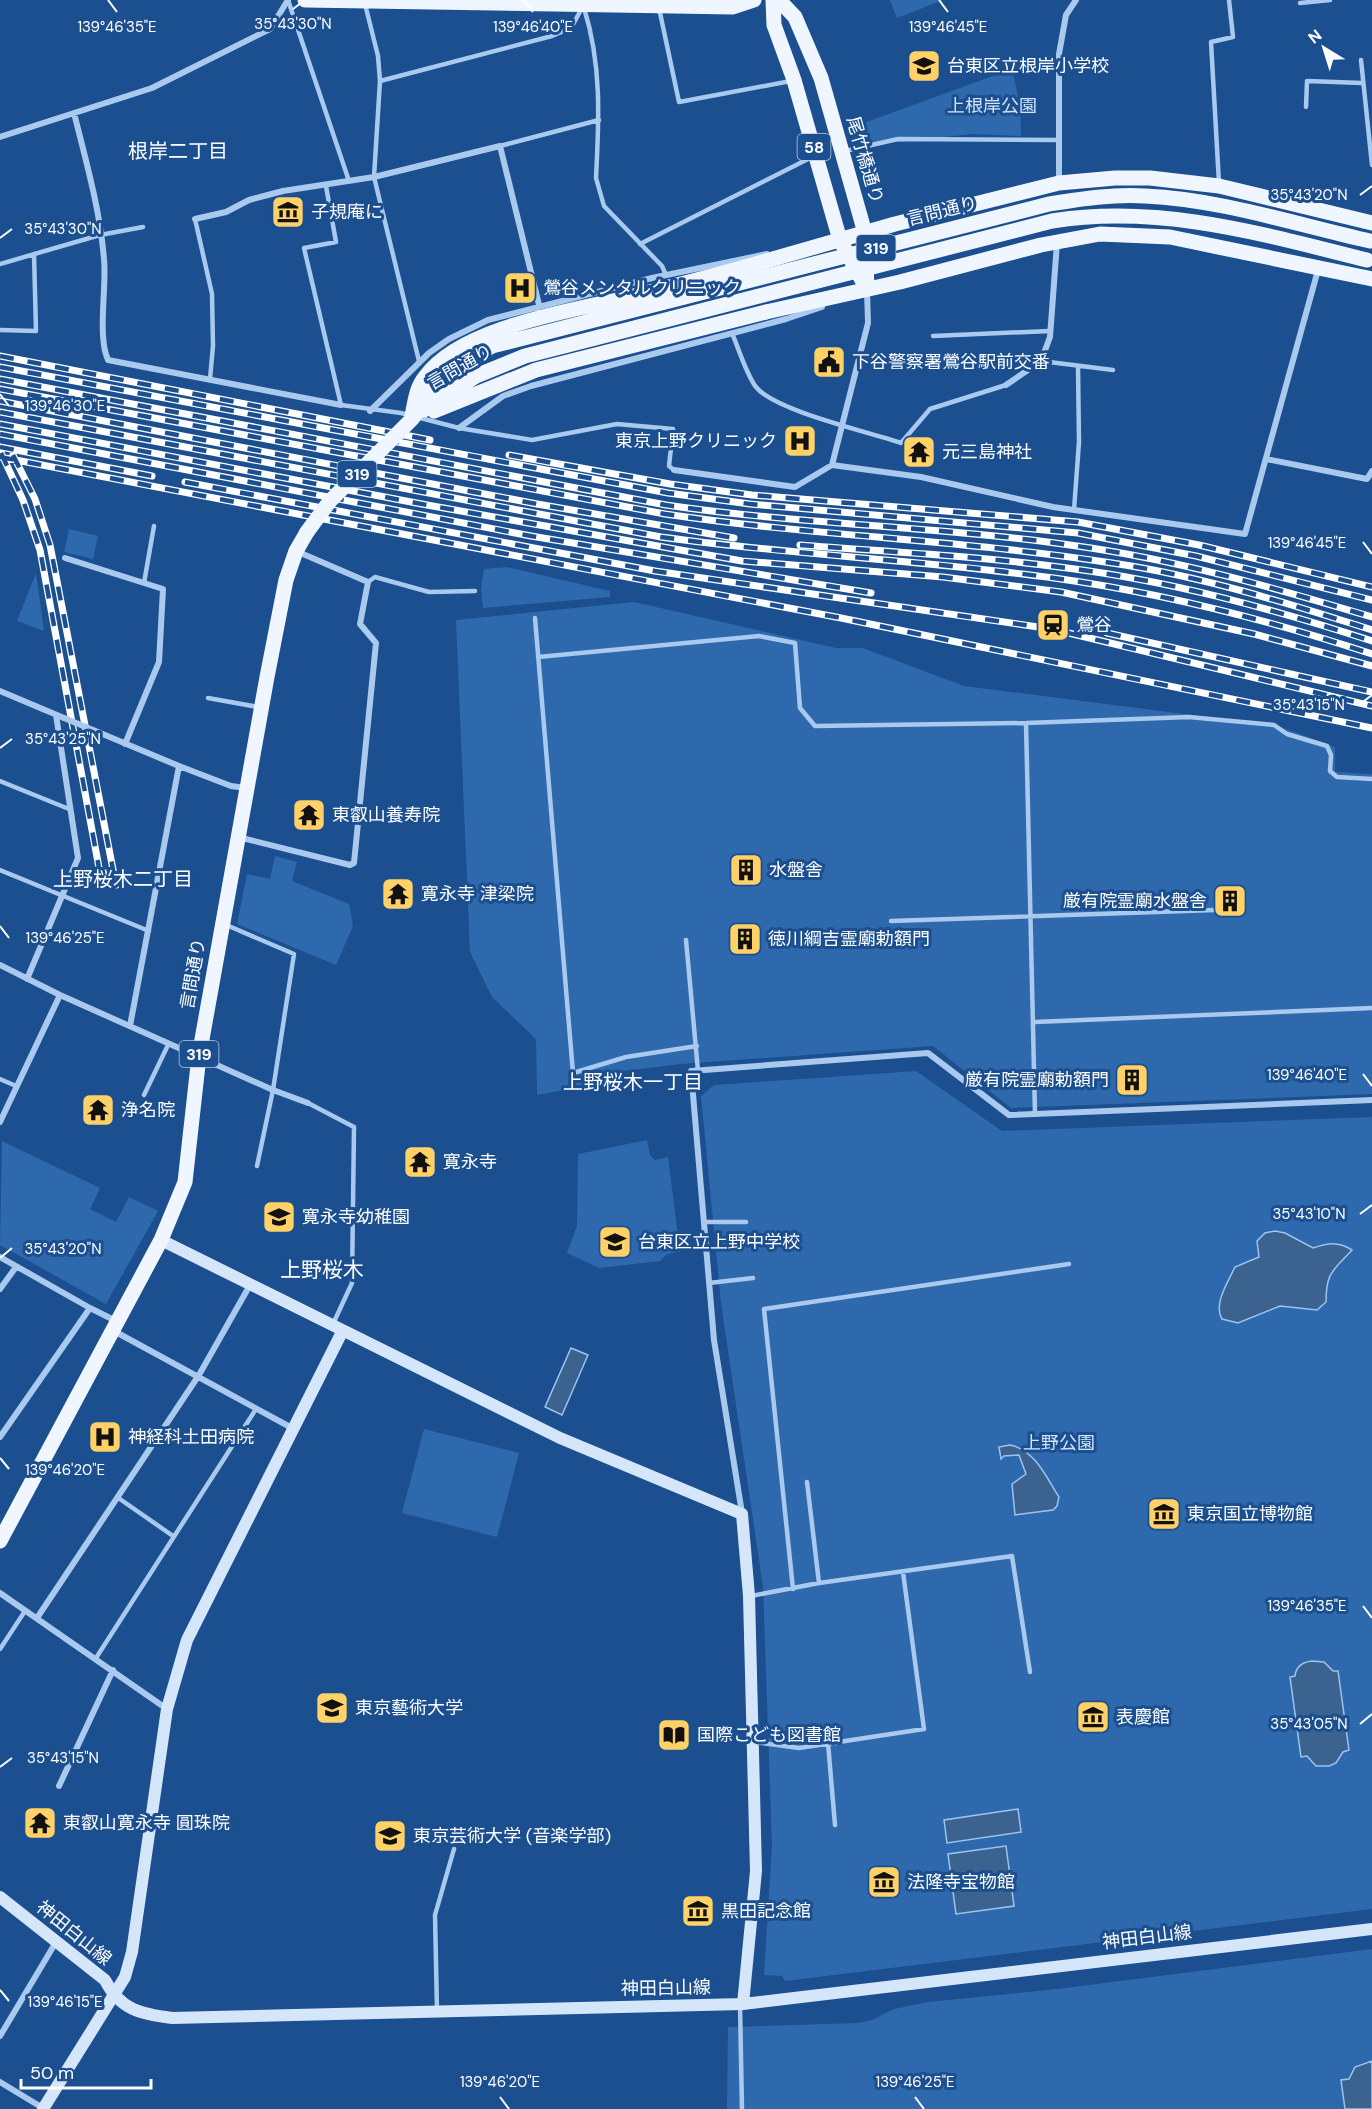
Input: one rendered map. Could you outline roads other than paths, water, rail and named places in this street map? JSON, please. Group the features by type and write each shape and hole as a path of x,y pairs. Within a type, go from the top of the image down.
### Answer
{"main road":[{"path":"305,0 733,7 754,0"},
{"name":"58","path":"772,0 774,26 794,80 840,240 867,290"},
{"name":"尾竹橋通り","path":"779,0 795,17 809,44 842,152 865,233 867,290"},
{"path":"412,418 417,390 424,377 470,342 526,322 745,267 865,233 1059,183 1150,178 1219,186 1372,224"},
{"name":"言問通り","path":"0,1541 161,1240 185,1182 199,1056 237,837 286,580 296,551 330,501 412,418 440,382 465,362 492,346 1049,204 1112,196 1146,196 1195,202 1371,241"},
{"name":"言問通り","path":"412,418 476,376 525,356 1052,221 1088,215 1152,215 1239,230 1369,261"},
{"path":"412,418 536,370 766,312 867,290 1057,241 1100,234 1170,237 1372,279"}],"street":[{"path":"0,136 152,88 270,29 288,0"},
{"path":"1059,183 1059,54 1066,15 1076,0"},
{"path":"74,113 105,260 103,294 108,360 341,405"},
{"path":"195,219 226,212 249,200 283,191 374,177 500,146 557,379"},
{"path":"370,411 419,361 470,327 539,305 666,275 840,240"},
{"path":"1006,385 1041,361 1050,331 1057,241"},
{"path":"675,470 795,487 832,465 921,477 1074,510 1245,534 1318,268"},
{"path":"459,428 504,396 557,379 786,319 867,290 868,322 832,465"},
{"path":"1266,459 1367,479 1372,471"},
{"path":"237,837 350,865 354,863 376,643 360,624 368,582 296,551"},
{"path":"65,558 163,589 159,662 125,744"},
{"path":"0,691 179,766 231,786 246,788"},
{"path":"27,979 78,858 56,715"},
{"path":"130,1026 179,766"},
{"path":"0,964 60,995 273,1090 308,1103"},
{"path":"0,1122 60,995"},
{"path":"742,2004 756,1871 749,1596 742,1514 714,1340 691,1071 927,1053 1009,1115 1372,1101"},
{"path":"161,1240 560,1438 742,1514"},
{"path":"0,1257 292,1428"},
{"path":"0,1289 16,1266"},
{"path":"37,1618 199,1375 250,1285"},
{"path":"0,1437 90,1308"},
{"path":"0,2082 43,2108 125,1977 132,1952 167,1709 187,1640 292,1428 337,1329"},
{"path":"0,1593 167,1709"},
{"path":"59,1786 113,1670"},
{"name":"神田白山線","path":"1,1901 57,1941 105,1980 113,1997 132,2010 172,2018 742,2004 1372,1929"},
{"path":"0,2036 57,1941"}],"lane":[{"path":"288,0 349,181"},
{"path":"1219,186 1211,42 1233,37 1229,0"},
{"path":"1300,3 1330,0"},
{"path":"364,1 378,56 380,81 374,177 419,361"},
{"path":"380,81 552,36 571,28 584,3"},
{"path":"584,3 599,79 596,178 598,193 604,206 662,266 666,275"},
{"path":"659,6 679,102 794,80"},
{"path":"1361,60 1372,165"},
{"path":"1306,107 1307,81 1362,83"},
{"path":"500,146 599,120"},
{"path":"842,152 898,140 1058,140"},
{"path":"640,244 816,154"},
{"path":"326,186 336,242 304,248 341,405 370,411 401,413 459,428 532,441 617,424 673,429 669,466 675,470"},
{"path":"195,219 212,294 213,346 210,380"},
{"path":"0,264 100,235 144,228"},
{"path":"0,330 36,331 34,254"},
{"path":"933,336 1050,331"},
{"path":"732,333 756,387 788,408 901,443 930,409 1006,385"},
{"path":"1041,361 1113,370"},
{"path":"1074,510 1079,442 1078,367"},
{"path":"144,583 154,526"},
{"path":"368,582 375,577 429,592 475,591"},
{"path":"535,618 573,1073 626,1057 697,1046"},
{"path":"538,657 759,636 795,643 800,708 815,726 1026,723 1189,717 1274,725 1287,734 1327,746 1331,755 1330,771 1337,777 1372,778"},
{"path":"208,698 261,707"},
{"path":"1026,723 1035,1023 1035,1114"},
{"path":"0,781 69,809"},
{"path":"0,870 149,931"},
{"path":"891,921 1215,910"},
{"path":"222,923 294,954 273,1090 257,1166"},
{"path":"686,940 698,1071"},
{"path":"1035,1023 1372,1008"},
{"path":"144,1095 169,1043"},
{"path":"0,1079 16,1086"},
{"path":"308,1103 354,1127 352,1283 337,1329"},
{"path":"704,1222 746,1222"},
{"path":"793,1589 764,1309 1069,1264"},
{"path":"708,1283 753,1278"},
{"path":"96,1658 256,1409"},
{"path":"807,1482 819,1583"},
{"path":"117,1497 173,1536"},
{"path":"749,1596 819,1583 1012,1556 1030,1672"},
{"path":"754,1742 799,1748 924,1729 903,1572"},
{"path":"0,1649 25,1611"},
{"path":"828,1743 835,1825"},
{"path":"437,2012 435,1915 454,1849"},
{"path":"742,2004 742,2109"}],"railway":[{"path":"0,356 430,440"},
{"path":"0,367 668,493 750,504 1078,533 1196,556 1372,600"},
{"path":"0,379 666,505 769,517 1026,539 1115,552 1226,576 1372,617"},
{"path":"0,389 665,514 777,528 1056,555 1112,563 1178,575 1244,591 1372,630"},
{"path":"0,401 537,504 734,538"},
{"path":"0,412 661,537 1005,572 1135,591 1215,609 1372,654"},
{"path":"0,424 427,505 742,561 943,577 1061,592 1254,634 1372,666"},
{"path":"0,434 531,536 871,593"},
{"path":"0,447 152,476"},
{"path":"1,453 23,500 40,550 102,884"},
{"path":"13,455 35,499 50,545 116,885"},
{"path":"509,455 670,484 752,495 1078,522 1199,545 1372,587"},
{"path":"0,457 841,618 1372,728"},
{"path":"185,482 655,571 1052,629 1372,706"},
{"path":"800,545 1001,560 1145,580 1221,597 1372,641"},
{"path":"1107,633 1372,692"}],"place":[{"name":"台東区立根岸小学校","path":"924,66"},
{"name":"子規庵に","path":"288,212"},
{"name":"鶯谷メンタルクリニック","path":"520,288"},
{"name":"下谷警察署鶯谷駅前交番","path":"829,362"},
{"name":"東京上野クリニック","path":"800,441"},
{"name":"元三島神社","path":"919,452"},
{"name":"鶯谷","path":"1053,625"},
{"name":"東叡山養寿院","path":"309,815"},
{"name":"水盤舎","path":"746,870"},
{"name":"寛永寺 津梁院","path":"398,894"},
{"name":"厳有院霊廟水盤舎","path":"1230,901"},
{"name":"徳川綱吉霊廟勅額門","path":"745,939"},
{"name":"厳有院霊廟勅額門","path":"1132,1080"},
{"name":"浄名院","path":"98,1110"},
{"name":"寛永寺","path":"420,1162"},
{"name":"寛永寺幼稚園","path":"279,1217"},
{"name":"台東区立上野中学校","path":"615,1242"},
{"name":"神経科土田病院","path":"105,1437"},
{"name":"東京国立博物館","path":"1164,1514"},
{"name":"東京藝術大学","path":"332,1708"},
{"name":"表慶館","path":"1093,1717"},
{"name":"国際こども図書館","path":"674,1735"},
{"name":"東叡山寛永寺 圓珠院","path":"40,1823"},
{"name":"東京芸術大学 (音楽学部)","path":"390,1836"},
{"name":"法隆寺宝物館","path":"884,1882"},
{"name":"黒田記念館","path":"698,1911"}],"district":[{"name":"根岸二丁目","path":"178,151"},
{"name":"上野桜木二丁目","path":"123,879"},
{"name":"上野桜木一丁目","path":"633,1082"},
{"name":"上野桜木","path":"322,1270"}],"park label":[{"name":"上根岸公園","path":"992,106"},
{"name":"上野公園","path":"1059,1443"}]}
